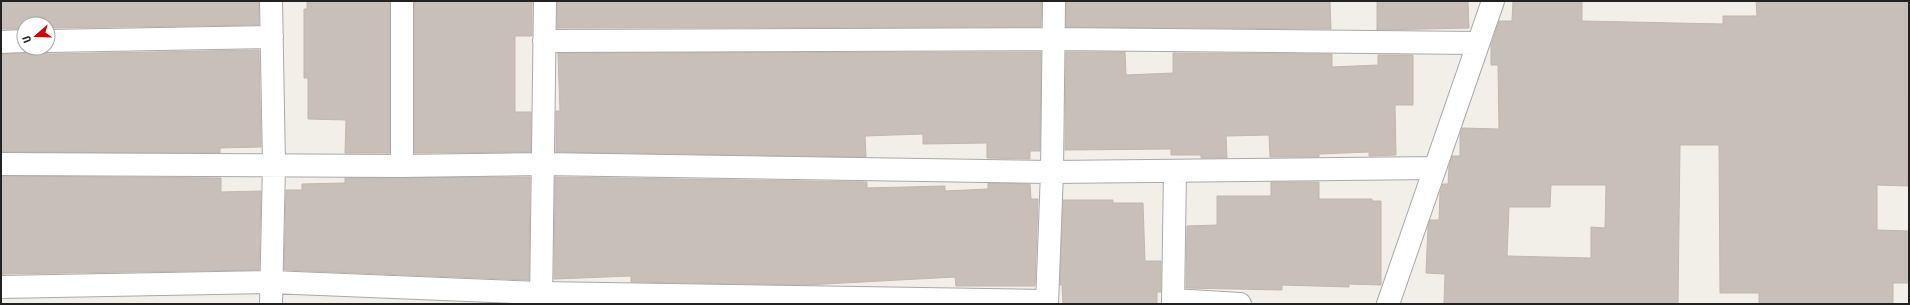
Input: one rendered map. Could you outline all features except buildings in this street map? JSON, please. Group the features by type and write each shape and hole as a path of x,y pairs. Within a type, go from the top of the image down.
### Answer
{"street":[{"path":"271,1 274,165 271,304"},
{"path":"402,1 402,166"},
{"path":"541,298 545,1"},
{"path":"1,287 271,282 541,298 1047,302 1052,172 1055,39 1054,1"},
{"path":"1388,304 1477,43 1493,1"},
{"path":"56,41 272,37"},
{"path":"544,41 1055,39 1477,43"},
{"path":"1,42 16,42"},
{"path":"1,164 402,166 543,164 1052,172 1435,168"},
{"path":"1175,171 1173,302 1240,304"}]}
